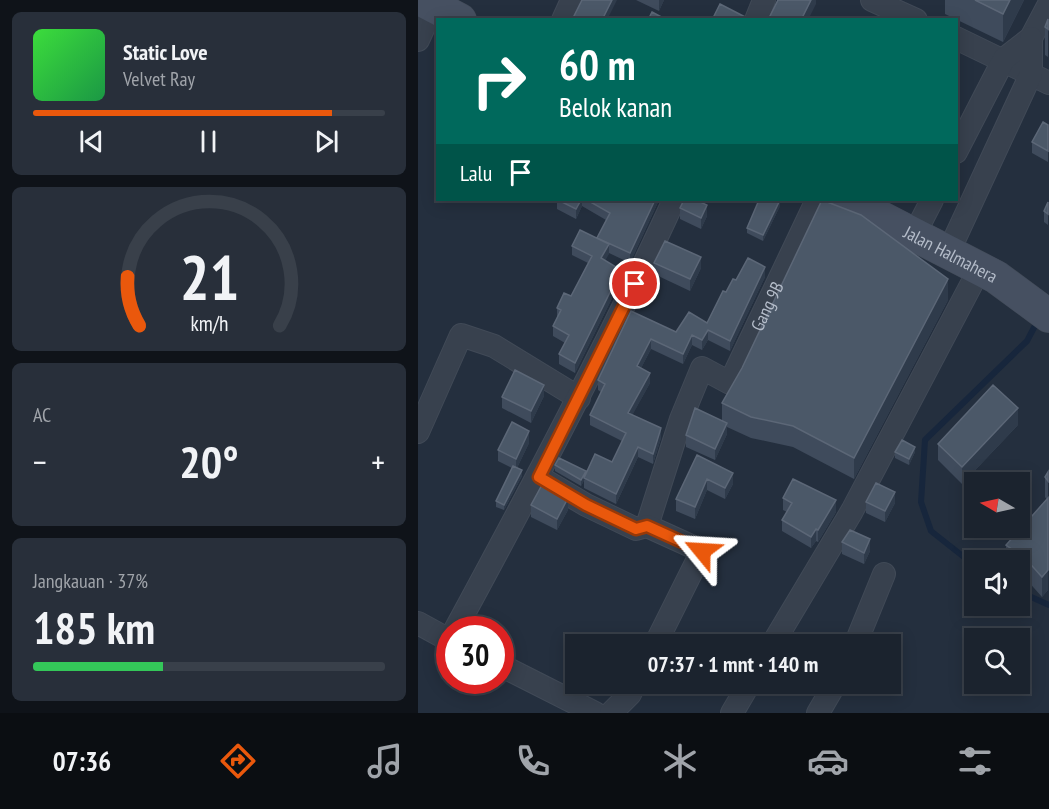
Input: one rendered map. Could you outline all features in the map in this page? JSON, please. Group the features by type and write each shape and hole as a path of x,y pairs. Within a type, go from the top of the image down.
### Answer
{"street":[{"path":"564,18 572,0"},
{"path":"757,18 764,0"},
{"path":"872,0 912,18"},
{"path":"958,148 1004,59 1031,38 1048,4"},
{"path":"418,40 432,5"},
{"path":"948,253 998,144 1039,78 1031,38"},
{"path":"958,39 1004,59 1039,78"},
{"path":"969,128 998,144"},
{"path":"463,616 539,477 674,201"},
{"name":"Gang 9B","path":"647,526 681,418 702,368 730,383 817,201"},
{"name":"Jalan Halmahera","path":"849,201 980,268 1044,312"},
{"path":"914,235 931,201"},
{"path":"779,634 852,511 980,268"},
{"path":"418,432 461,335 494,346 578,398"},
{"path":"539,477 586,505 636,529 647,526 702,551 660,634"},
{"path":"859,634 884,574"},
{"path":"418,622 436,632"},
{"path":"514,672 595,713"},
{"path":"611,713 630,694"},
{"path":"732,713 743,694"},
{"path":"818,713 829,694"}],"building":[{"path":"582,0 612,0 603,18 573,18"},
{"path":"778,0 811,0 802,18 769,18"},
{"path":"975,0 1010,0 1003,14"},
{"path":"720,4 747,18 713,18"},
{"path":"652,12 663,18 649,18"},
{"path":"1043,122 1048,125 1048,151 1032,142"},
{"path":"560,201 580,201 576,209"},
{"path":"589,201 655,201 630,253 597,238 610,213"},
{"path":"684,201 698,201 707,205 701,218 680,208"},
{"path":"759,201 780,201 763,235 747,228"},
{"path":"822,201 861,215 948,279 854,458 793,426 751,417 722,403 742,368"},
{"path":"1048,202 1048,214 1044,211"},
{"path":"580,230 609,244 601,258 621,270 575,363 559,354 569,335 553,326 561,310 557,308 564,293 571,296 592,256 572,246"},
{"path":"665,241 701,257 690,279 654,263"},
{"path":"748,258 765,267 730,341 708,330 702,340 692,335 683,354 651,339 637,366 650,373 628,413 661,428 653,454 638,447 616,494 584,478 595,454 612,462 626,433 590,415 605,384 598,380 631,311 676,332 689,312 707,323 723,291 726,292 733,279 736,280"},
{"path":"515,370 544,385 531,411 502,397"},
{"path":"993,385 1018,408 962,467 938,444"},
{"path":"695,408 727,423 715,449 686,435"},
{"path":"512,422 529,431 516,459 498,450"},
{"path":"902,440 915,447 909,459 895,452"},
{"path":"697,455 733,473 725,488 707,479 695,507 676,499"},
{"path":"559,458 586,471 581,480 555,465"},
{"path":"513,466 522,470 504,505 496,501"},
{"path":"793,479 836,500 818,530 816,529 811,537 782,520 792,503 783,498"},
{"path":"543,483 568,498 557,519 531,505"},
{"path":"876,483 895,492 885,511 866,502"},
{"path":"1048,498 1048,570 1042,577 1030,564 1030,550 1013,550 1006,545 1012,538 1030,538 1030,518"},
{"path":"850,530 870,539 864,553 842,542"}],"waterway":[{"path":"964,557 931,531 921,502 925,440 1027,341 1038,320"},
{"path":"1030,596 1049,605"}],"route":[{"path":"635,284 539,477 586,505 636,529 647,526 702,551"}]}
